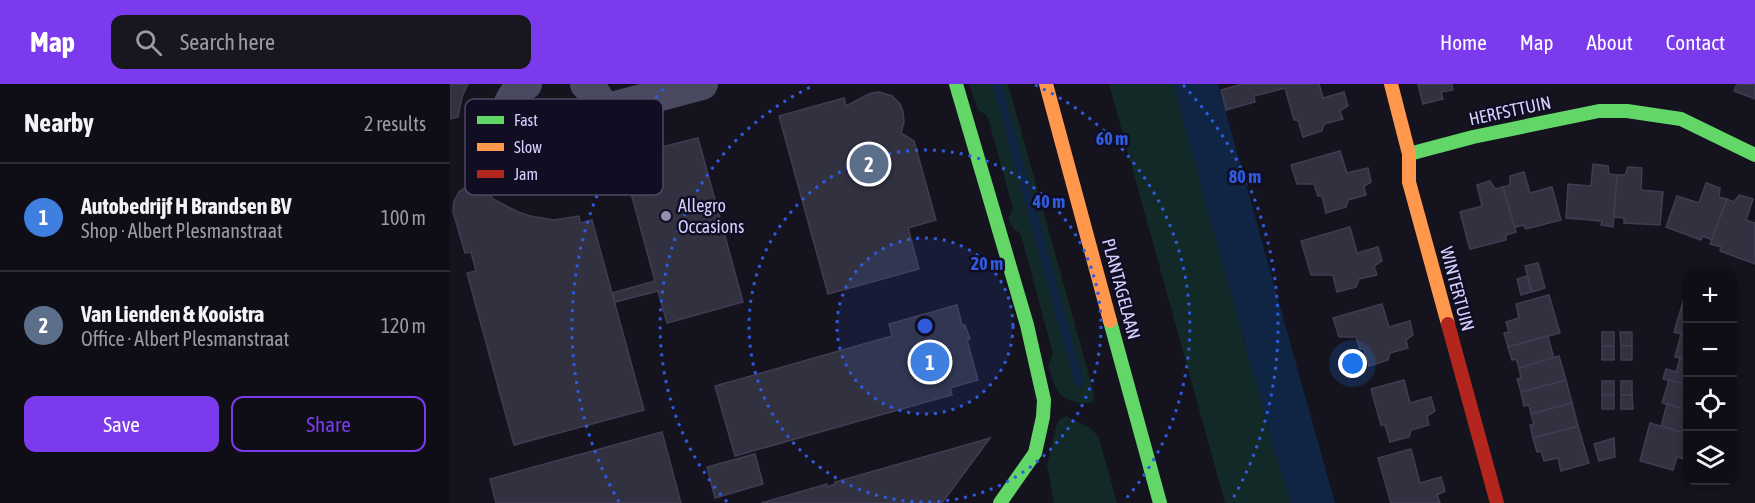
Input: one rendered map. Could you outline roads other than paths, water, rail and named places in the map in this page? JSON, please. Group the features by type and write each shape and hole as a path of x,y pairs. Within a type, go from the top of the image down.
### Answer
{"street":[{"path":"512,99 526,84"},
{"path":"586,84 599,99"},
{"path":"645,99 702,84"},
{"path":"956,84 1027,325 1044,400 1043,417 1035,453 1000,503"},
{"name":"PLANTAGELAAN","path":"1046,84 1160,503"},
{"name":"WINTERTUIN","path":"1391,84 1409,154 1409,182 1497,503"},
{"name":"HERFSTTUIN","path":"1409,154 1473,137 1599,111 1627,111 1681,119 1755,155"}],"water":[{"path":"1173,84 1218,84 1335,503 1291,503"}],"waterway":[{"path":"997,84 1079,382"}],"place":[{"name":"Van Lienden & Kooistra","path":"869,164"},
{"name":"Allegro Occasions","path":"666,216"},
{"name":"Autobedrijf H Brandsen BV","path":"930,362"}]}
